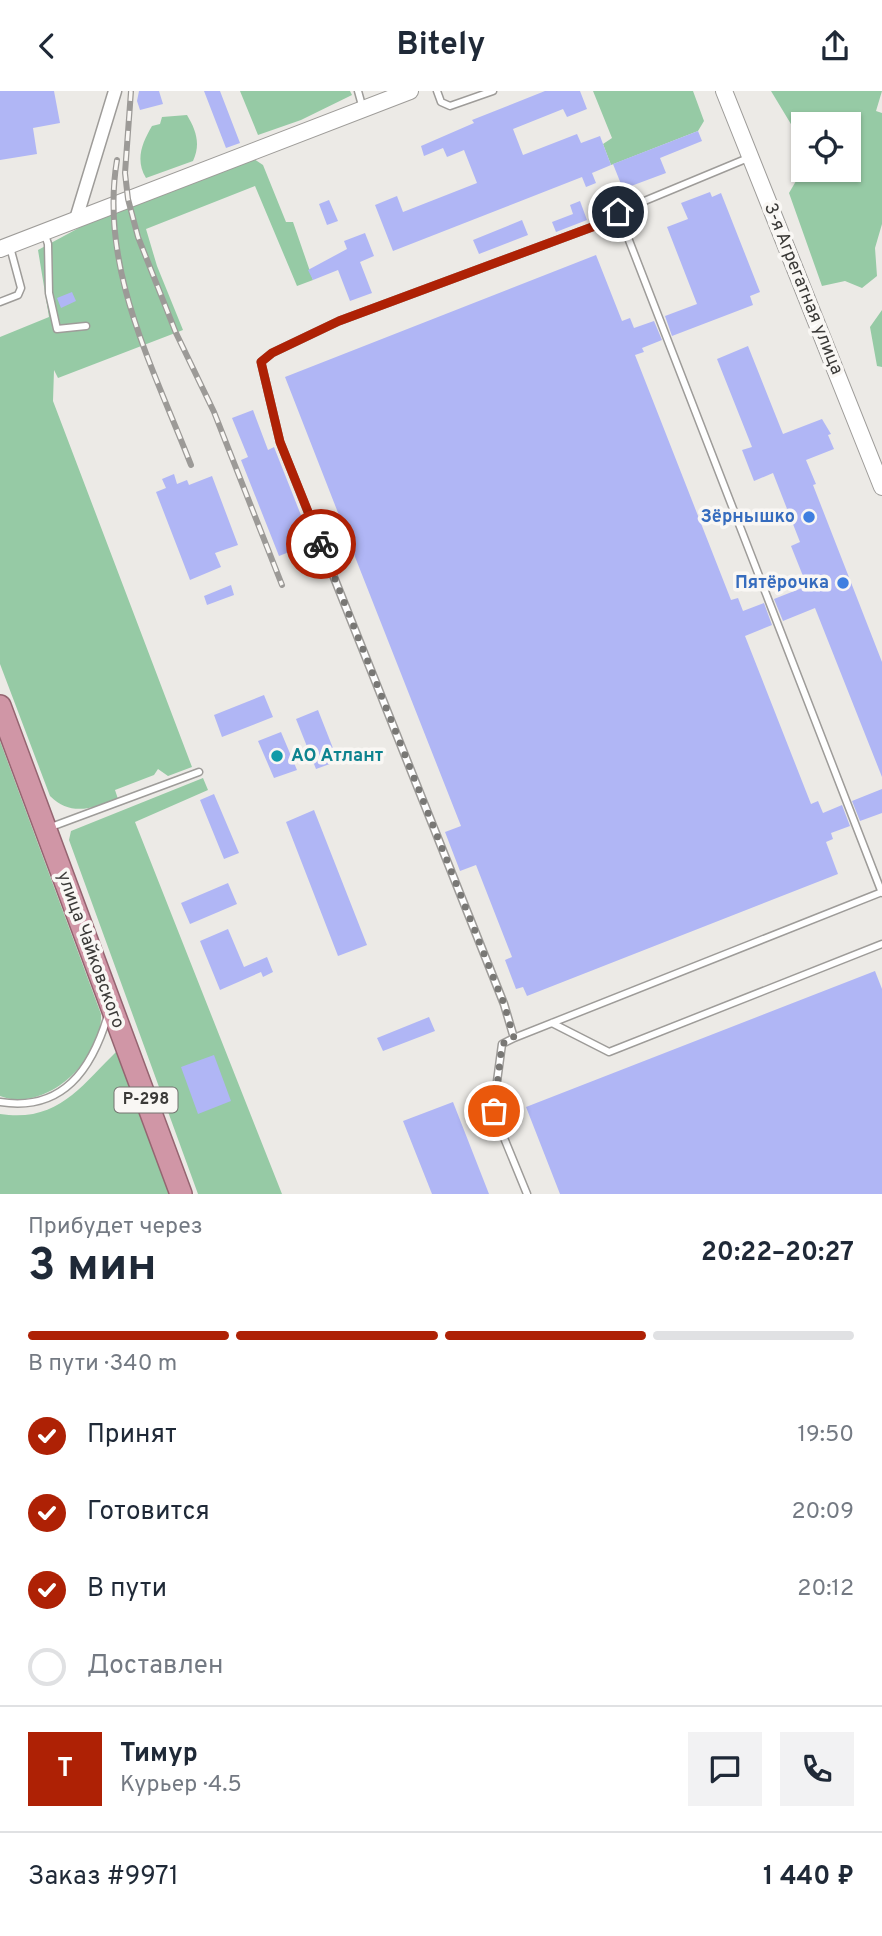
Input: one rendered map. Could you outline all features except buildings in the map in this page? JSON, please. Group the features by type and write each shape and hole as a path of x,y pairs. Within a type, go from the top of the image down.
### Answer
{"highway":[{"name":"улица Чайковского","path":"0,706 181,1194"}],"street":[{"path":"76,219 115,91"},
{"path":"5,247 410,91"},
{"name":"3-я Агрегатная улица","path":"723,91 882,487"}],"lane":[{"path":"358,91 363,109"},
{"path":"437,91 441,102 450,106 493,91"},
{"path":"514,1038 504,1004 280,442 261,362 272,353 339,321 603,223 618,212 750,157"},
{"path":"527,1194 494,1111 502,1044 882,893 618,212"},
{"path":"44,232 48,244 49,293 57,329 86,326"},
{"path":"0,302 18,295 21,288 5,247"},
{"path":"46,829 199,772"},
{"path":"552,1023 609,1052 882,944"},
{"path":"0,1102 19,1105 40,1101 62,1091 93,1056 111,1006"}],"green space":[{"path":"240,91 350,91 352,95 301,120 258,135"},
{"path":"593,91 693,91 704,121 698,131 611,165 603,144 612,138"},
{"path":"771,91 882,91 876,111 882,113 882,224 875,248 877,276 862,288 845,281 822,286 789,193 795,182 861,182 861,112 791,112 791,124"},
{"path":"187,115 196,137 197,149 193,161 146,178 140,158 152,126 160,124 162,117"},
{"path":"254,159 263,165 286,222 293,222 313,280 297,286 255,186 146,229 157,266 183,330 58,378 54,370 53,401 192,767 168,776 158,769 154,775 115,790 118,799 100,805 82,809 66,807 50,796 0,664 0,337 49,317 38,250 88,223"},
{"path":"882,310 882,367 877,366 870,327"},
{"path":"0,741 101,1014 93,1048 68,1079 53,1090 35,1097 18,1099 0,1096"},
{"path":"203,778 208,790 135,822 282,1194 198,1194 69,840 71,831"},
{"path":"117,1051 170,1194 0,1194 0,1114 38,1113 53,1107 79,1089"}],"railway":[{"path":"131,91 125,173 128,199 138,237 176,333 214,412 282,585"},
{"path":"117,160 113,200 122,278 146,354 191,465"}],"way so far":[{"path":"321,544 504,1004 514,1038 502,1044 494,1111"}],"place":[{"name":"Зёрнышко","path":"809,517"},
{"name":"Пятёрочка","path":"843,583"},
{"name":"АО Атлант","path":"277,756"}],"route":[{"path":"321,544 280,442 261,362 272,353 339,321 603,223 618,212"}]}
